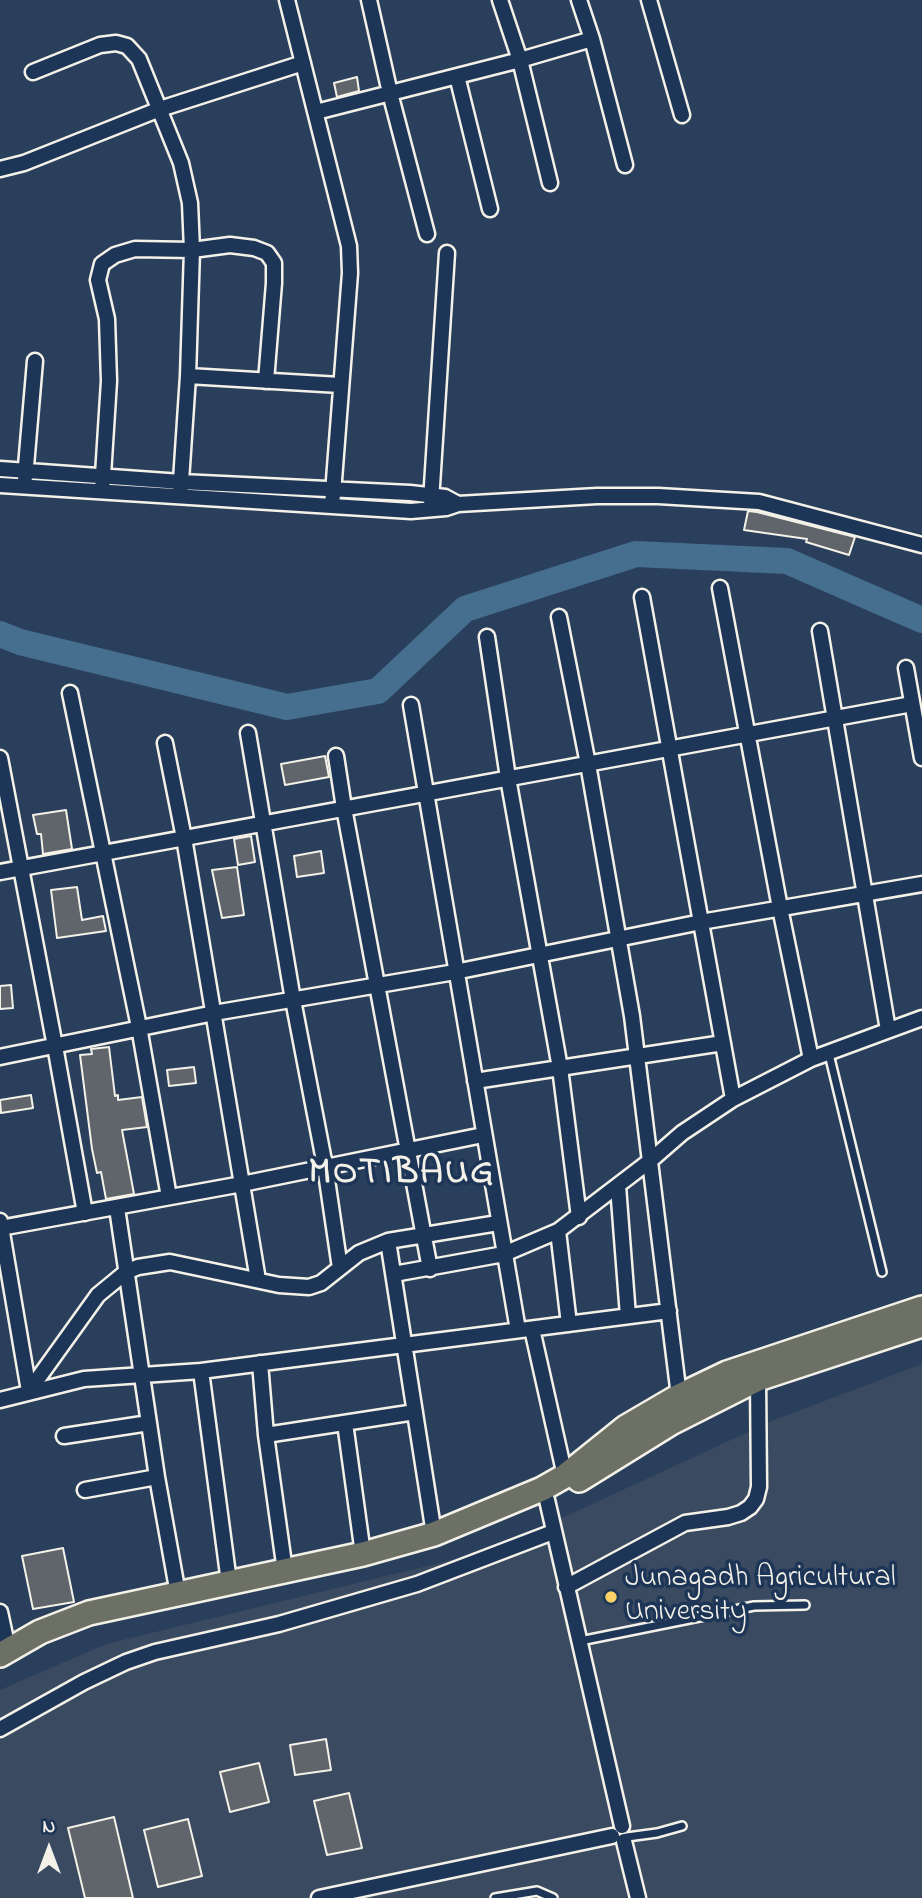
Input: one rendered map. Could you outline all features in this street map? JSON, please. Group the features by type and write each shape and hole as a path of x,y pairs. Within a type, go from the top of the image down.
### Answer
{"main road":[{"path":"3,1658 40,1632 89,1613 363,1555 434,1534 542,1489 565,1476 626,1427 678,1396 727,1373 922,1308"},
{"path":"3,1658 69,1630 111,1618 379,1560 487,1526 547,1500 671,1423 758,1379 922,1325"}],"street":[{"path":"287,0 349,246 350,273 332,506"},
{"path":"369,0 427,234"},
{"path":"500,0 520,60 550,183"},
{"path":"579,0 592,39 625,166"},
{"path":"649,0 682,116"},
{"path":"316,112 592,39"},
{"path":"33,72 86,50 116,43 133,50 160,109 187,183 192,250 188,376 180,489"},
{"path":"0,169 24,163 160,109 303,63"},
{"path":"457,76 490,209"},
{"path":"103,484 109,382 107,319 98,280 102,264 115,255 135,249 192,250 230,245 254,248 267,253 274,263 267,381"},
{"path":"431,502 446,253"},
{"path":"25,479 35,361"},
{"path":"188,376 340,385"},
{"path":"0,469 25,479"},
{"path":"0,485 25,479 180,489 332,506 411,511 445,497 458,503 597,496 658,496 759,502 922,545"},
{"path":"180,489 333,489 431,502"},
{"path":"720,588 811,1059"},
{"path":"642,597 733,1098"},
{"path":"559,617 588,764 639,1056 678,1396"},
{"path":"820,631 888,1031"},
{"path":"486,637 538,954 560,1068 579,1217"},
{"path":"906,668 922,758"},
{"path":"70,693 139,1027 169,1197"},
{"path":"0,872 912,704"},
{"path":"411,705 504,1254 565,1476"},
{"path":"248,733 293,1000 325,1166 340,1268"},
{"path":"165,744 184,838 258,1280"},
{"path":"337,756 344,808 430,1269"},
{"path":"0,758 85,1213"},
{"path":"0,1058 139,1027 455,972 701,922 922,884"},
{"path":"394,1274 504,1254 558,1231 682,1133 733,1098 811,1059 922,1018"},
{"path":"475,1081 723,1042"},
{"path":"29,1391 0,1225 117,1208 483,1135"},
{"path":"618,1186 628,1315"},
{"path":"117,1208 157,1477 178,1594"},
{"path":"29,1391 98,1295 126,1272 152,1263 170,1262 279,1286 309,1287 321,1283 359,1253 388,1241 498,1223"},
{"path":"558,1231 569,1324"},
{"path":"388,1241 434,1534"},
{"path":"0,1399 84,1379 201,1371 669,1311"},
{"path":"260,1363 266,1435 285,1571"},
{"path":"201,1371 229,1582"},
{"path":"566,1587 685,1523 728,1517 750,1507 756,1499 759,1487 758,1379"},
{"path":"266,1435 415,1412"},
{"path":"64,1436 149,1423"},
{"path":"345,1423 363,1555"},
{"path":"85,1490 157,1477"},
{"path":"547,1500 621,1835 638,1898"},
{"path":"0,1729 84,1682 155,1652 279,1623 417,1584 553,1532"},
{"path":"0,1612 3,1658"},
{"path":"319,1898 621,1835"}],"lane":[{"path":"829,1054 881,1272"},
{"path":"580,1641 754,1606 806,1605"},
{"path":"621,1835 657,1833 682,1826"},
{"path":"495,1898 537,1891 553,1898"}],"shaded area":[{"name":"Junagadh Agricultural University","path":"922,1364 922,1898 0,1898 0,1690 106,1644 493,1550 774,1420"}],"building":[{"path":"357,77 359,91 337,97 334,83"},
{"path":"748,511 855,537 849,555 806,542 807,539 744,530"},
{"path":"325,756 329,777 285,785 281,764"},
{"path":"66,810 72,849 43,854 41,834 37,834 33,815"},
{"path":"251,836 255,862 238,865 234,839"},
{"path":"321,851 324,873 297,877 294,856"},
{"path":"237,867 244,915 222,918 212,870"},
{"path":"77,887 82,920 103,916 106,931 57,938 51,890"},
{"path":"11,985 13,1008 0,1009 0,986"},
{"path":"109,1047 115,1096 118,1095 118,1100 142,1097 147,1127 122,1130 134,1194 106,1199 101,1172 97,1173 92,1149 80,1055 92,1054 91,1049"},
{"path":"194,1067 196,1083 169,1086 167,1070"},
{"path":"31,1095 33,1108 1,1113 0,1100"},
{"path":"63,1548 74,1602 33,1609 22,1556"},
{"path":"326,1739 331,1770 295,1775 290,1745"},
{"path":"259,1763 269,1802 230,1812 220,1772"},
{"path":"349,1793 362,1848 327,1855 314,1801"},
{"path":"114,1817 133,1898 85,1898 68,1828"},
{"path":"188,1819 202,1876 158,1887 144,1830"}],"waterway":[{"path":"0,634 20,642 287,707 378,691 465,609 636,554 787,561 922,620"}],"place":[{"name":"Junagadh Agricultural University","path":"611,1597"}],"district":[{"name":"MOTIBAUG","path":"402,1176"}]}
